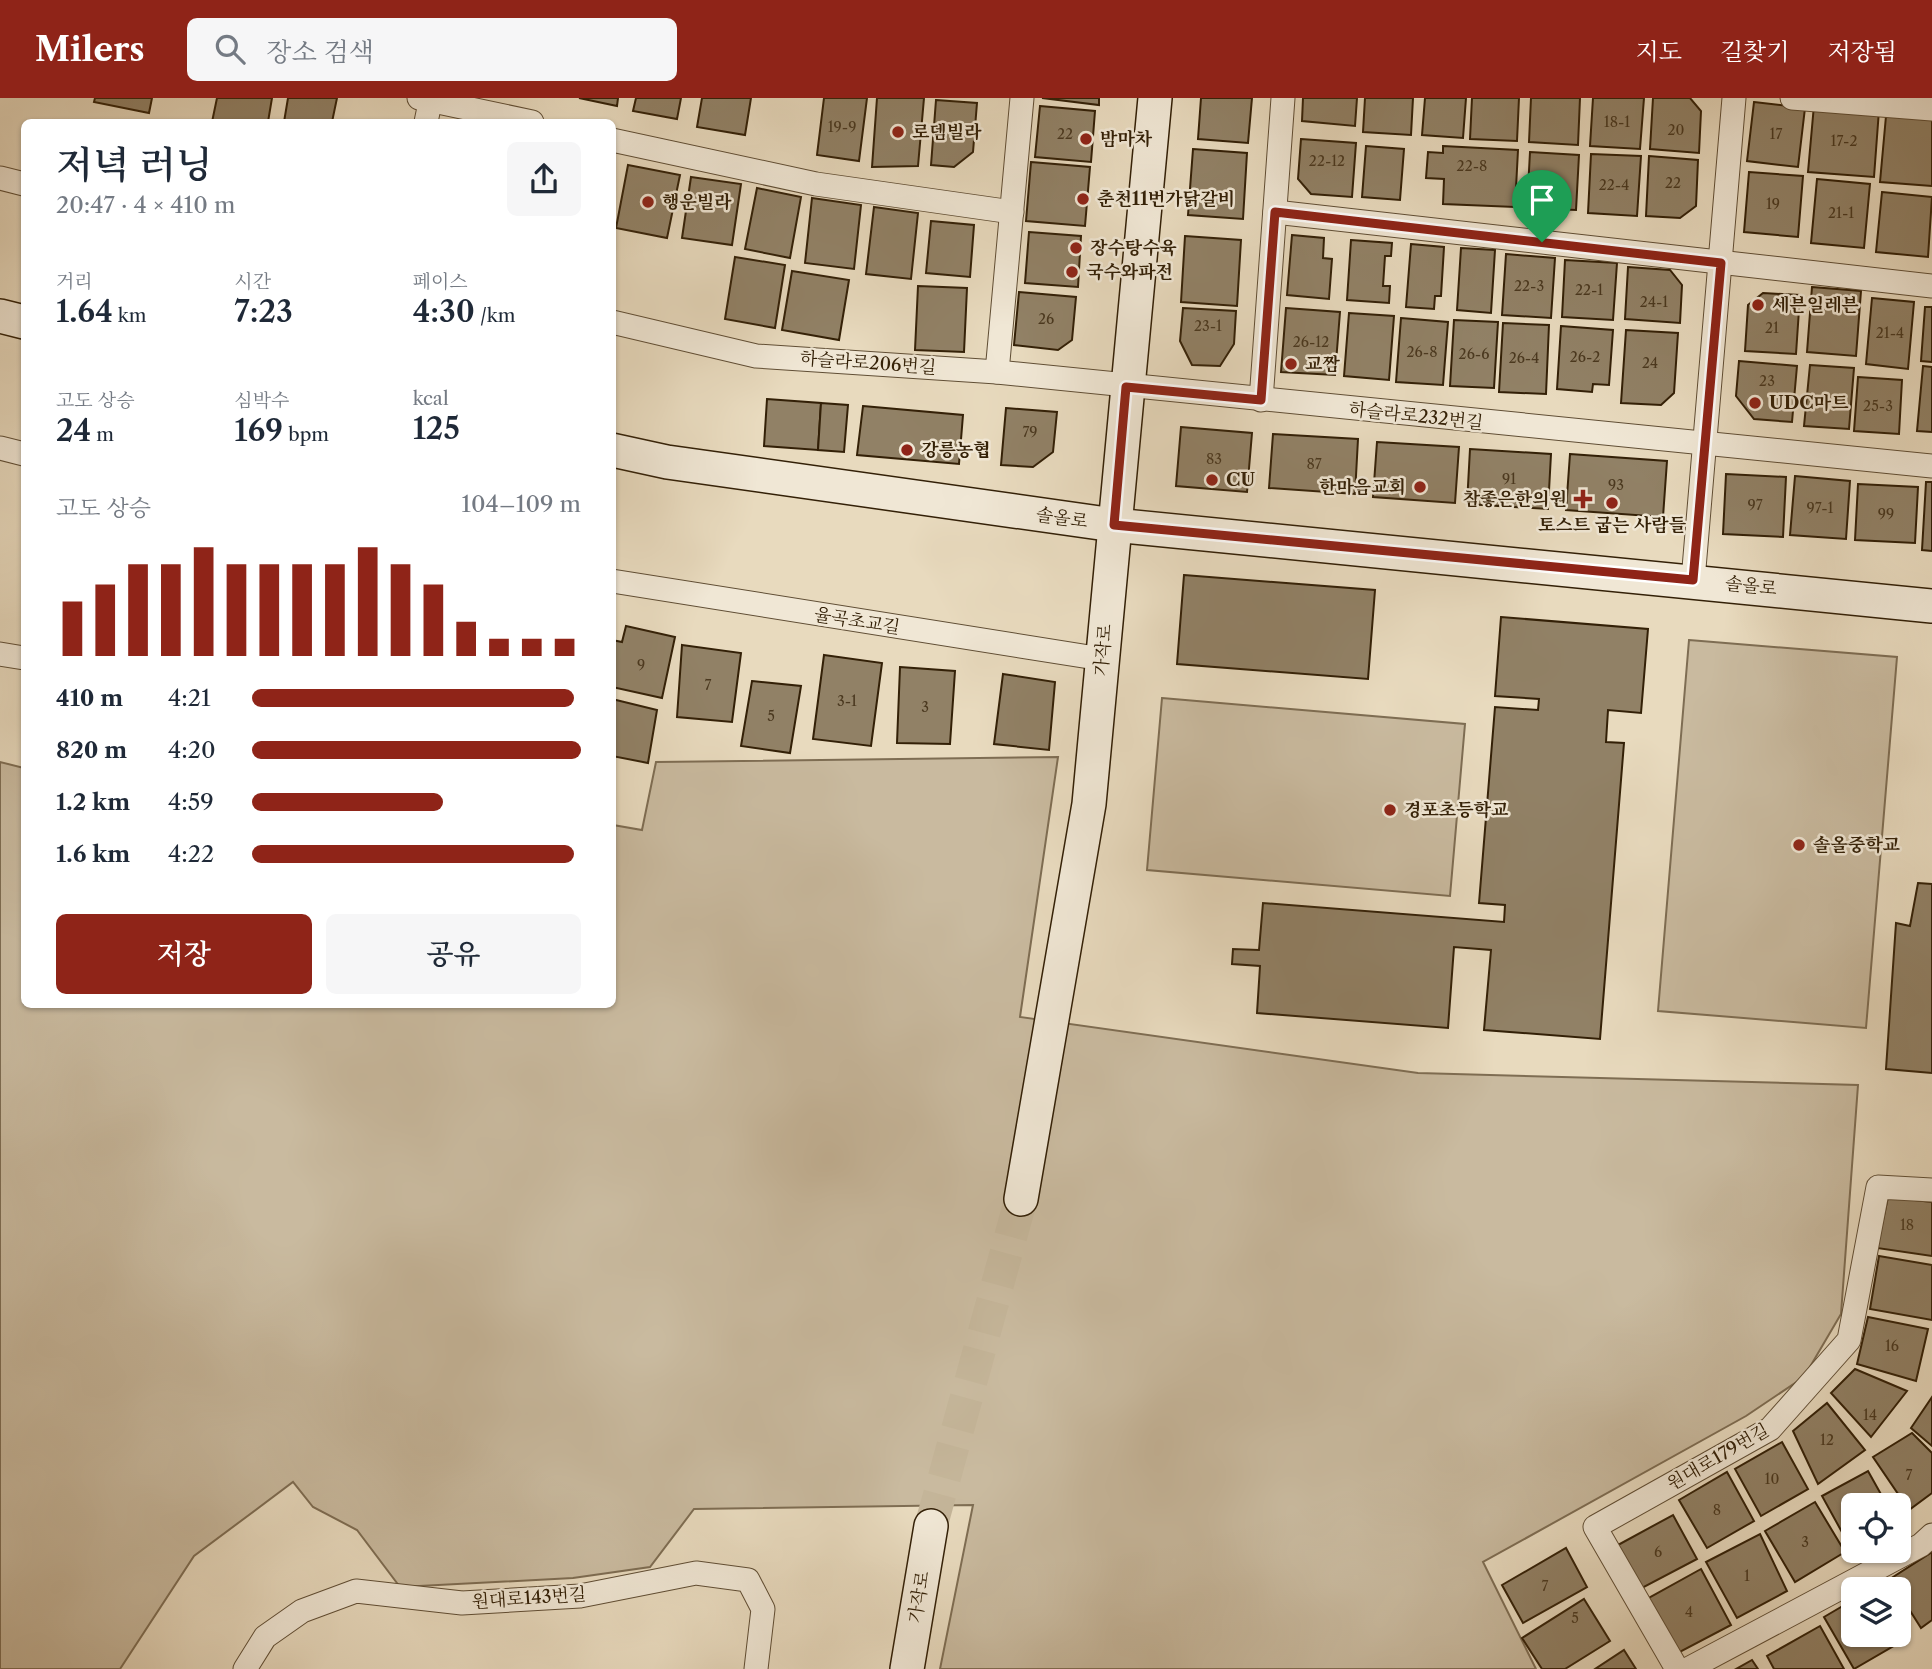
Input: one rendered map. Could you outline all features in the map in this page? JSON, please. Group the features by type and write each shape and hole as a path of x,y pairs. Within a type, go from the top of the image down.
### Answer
{"street":[{"path":"997,372 1022,98"},
{"name":"가작로","path":"1021,1199 1089,804 1154,98"},
{"path":"1261,400 1283,98"},
{"path":"1693,580 1734,98"},
{"path":"1792,98 1932,109"},
{"path":"427,105 513,119"},
{"path":"616,141 816,184 1012,212"},
{"path":"0,178 21,183"},
{"path":"1275,212 1932,286"},
{"path":"0,316 21,321"},
{"name":"하슬라로206번길","path":"616,323 756,356 997,372 1126,387"},
{"name":"하슬라로232번길","path":"1126,387 1932,466"},
{"path":"0,448 21,453"},
{"name":"솔올로","path":"616,451 667,462 1114,525 1693,580 1932,606"},
{"name":"율곡초교길","path":"616,582 1102,659"},
{"path":"0,654 21,658"},
{"name":"원대로179번길","path":"1677,1669 1595,1527 1770,1429 1849,1340 1878,1187 1932,1190"},
{"name":"가작로","path":"907,1669 931,1526"},
{"path":"1688,1669 1922,1545 1932,1535"},
{"name":"원대로143번길","path":"246,1669 265,1637 302,1611 356,1591 462,1603 580,1596 696,1573 748,1580 763,1609 756,1669"}],"shaded area":[{"name":"솔올중학교","path":"1689,640 1897,657 1866,1028 1658,1011"},
{"path":"1162,698 1465,724 1450,896 1147,870"},
{"path":"1058,757 1020,1017 1418,1073 1858,1085 1841,1314 1804,1377 1746,1416 1483,1562 1536,1669 940,1669 973,1505 694,1509 650,1567 573,1578 400,1587 357,1530 313,1507 293,1482 194,1556 120,1669 0,1669 0,762 21,767 21,1008 616,1008 616,826 642,830 656,762"}],"building":[{"path":"95,98 152,98 149,113 94,102"},
{"path":"217,98 272,98 268,119 213,119"},
{"path":"288,98 337,98 333,119 284,119"},
{"path":"579,98 618,98 617,106"},
{"path":"636,98 681,98 677,119 633,111"},
{"path":"702,98 751,98 745,135 697,127"},
{"path":"824,98 867,98 859,161 817,155"},
{"name":"로뎀빌라","path":"877,98 924,98 918,166 872,167"},
{"path":"1042,98 1099,98 1099,105"},
{"path":"1201,98 1252,98 1248,143 1198,139"},
{"path":"1303,98 1357,98 1355,126 1302,121"},
{"path":"1365,98 1413,98 1411,135 1363,132"},
{"path":"1425,98 1466,98 1463,138 1422,135"},
{"path":"1472,98 1519,98 1517,141 1470,139"},
{"path":"1531,98 1580,98 1578,145 1529,142"},
{"path":"1593,98 1644,98 1640,149 1590,146"},
{"path":"1653,98 1690,98 1701,111 1699,153 1650,149"},
{"path":"936,100 977,103 973,152 954,167 931,165"},
{"path":"1754,102 1805,108 1798,167 1747,161"},
{"path":"1814,105 1879,110 1874,177 1808,172"},
{"path":"1040,106 1095,111 1091,162 1035,157"},
{"path":"1886,116 1932,120 1932,186 1880,182"},
{"path":"1301,139 1356,143 1352,197 1311,194 1298,179"},
{"path":"1366,146 1404,149 1400,200 1362,197"},
{"path":"1443,146 1518,150 1515,207 1443,204 1444,179 1426,178 1428,152 1443,153"},
{"path":"1193,149 1247,153 1243,219 1188,215"},
{"path":"1530,152 1579,155 1576,210 1527,208"},
{"path":"1591,154 1641,156 1637,216 1588,213"},
{"path":"1649,156 1698,160 1696,206 1680,218 1646,216"},
{"path":"1031,162 1090,167 1085,226 1026,221"},
{"name":"행운빌라","path":"628,165 680,175 667,238 616,228"},
{"path":"1749,172 1803,176 1798,237 1744,232"},
{"path":"691,177 741,184 732,245 682,238"},
{"path":"1817,179 1870,184 1864,248 1811,243"},
{"path":"757,188 801,197 790,258 745,249"},
{"path":"1882,192 1932,197 1928,257 1876,252"},
{"path":"812,198 861,205 854,269 805,263"},
{"path":"874,207 918,213 911,279 866,274"},
{"path":"931,221 974,225 970,277 926,273"},
{"path":"1029,232 1081,236 1078,287 1025,283"},
{"path":"1292,235 1324,238 1323,258 1332,259 1329,299 1287,295"},
{"path":"1185,236 1241,240 1237,306 1181,302"},
{"path":"1351,240 1392,243 1391,256 1385,256 1383,286 1390,286 1389,303 1347,300"},
{"path":"1411,244 1444,247 1441,296 1435,296 1434,309 1406,307"},
{"path":"1461,248 1495,250 1491,313 1457,310"},
{"path":"1506,254 1555,258 1551,318 1502,315"},
{"path":"735,257 785,265 775,328 725,319"},
{"path":"1565,260 1617,263 1613,320 1562,317"},
{"path":"1628,267 1670,270 1682,285 1680,323 1625,319"},
{"path":"792,271 849,280 839,340 782,330"},
{"path":"918,286 967,288 964,352 915,350"},
{"path":"1812,287 1861,291 1856,356 1807,352"},
{"path":"1019,292 1076,297 1072,340 1058,350 1014,345"},
{"path":"1763,293 1800,295 1796,354 1745,351 1748,305"},
{"path":"1872,298 1914,302 1908,369 1866,364"},
{"path":"1925,307 1932,307 1932,362 1921,361"},
{"path":"1183,308 1236,311 1234,344 1220,366 1192,365 1180,341"},
{"path":"1286,308 1340,312 1335,375 1281,372"},
{"path":"1349,313 1394,316 1389,380 1344,376"},
{"path":"1401,318 1448,322 1443,385 1396,382"},
{"path":"1454,320 1498,322 1494,388 1450,386"},
{"path":"1503,323 1549,325 1546,394 1499,392"},
{"path":"1561,326 1613,330 1609,385 1593,384 1592,392 1557,389"},
{"path":"1626,330 1678,333 1674,393 1661,405 1621,403"},
{"path":"1739,361 1797,366 1792,422 1754,419 1736,396"},
{"path":"1810,365 1854,368 1849,429 1804,426"},
{"path":"1923,366 1932,367 1932,432 1917,431"},
{"path":"1858,377 1902,380 1899,434 1854,431"},
{"path":"767,399 821,403 818,450 764,446"},
{"path":"821,403 848,405 844,452 818,450"},
{"path":"863,406 963,415 959,464 857,455"},
{"path":"1006,408 1057,412 1053,452 1033,467 1001,465"},
{"path":"1181,427 1252,433 1247,492 1176,486"},
{"path":"1273,434 1358,439 1355,494 1269,488"},
{"path":"1377,442 1459,447 1455,503 1373,497"},
{"path":"1470,449 1551,454 1548,509 1467,504"},
{"path":"1570,454 1667,461 1663,517 1566,510"},
{"path":"1726,474 1786,477 1783,537 1723,534"},
{"path":"1795,476 1850,481 1846,539 1790,535"},
{"path":"1926,482 1932,482 1932,551 1922,550"},
{"path":"1858,484 1918,487 1915,543 1855,540"},
{"path":"1184,575 1375,590 1368,679 1177,664"},
{"path":"1501,617 1648,629 1641,713 1608,710 1606,742 1624,743 1600,1039 1484,1030 1491,950 1454,947 1448,1028 1257,1013 1260,966 1232,964 1233,949 1259,950 1263,903 1504,922 1505,905 1479,903 1495,707 1538,710 1539,699 1495,696"},
{"path":"626,626 675,637 662,698 616,688 616,641 622,642"},
{"path":"682,645 741,653 732,722 677,717"},
{"path":"824,655 882,663 871,746 813,739"},
{"path":"900,667 955,671 950,744 897,743"},
{"path":"1003,674 1055,682 1049,750 994,744"},
{"path":"752,681 801,686 790,753 741,746"},
{"path":"616,700 657,710 648,763 616,757"},
{"path":"1918,883 1932,884 1932,1073 1886,1069 1896,923 1910,926"},
{"path":"1888,1197 1932,1202 1932,1256 1877,1248"},
{"path":"1879,1256 1932,1265 1932,1320 1870,1309"},
{"path":"1868,1317 1928,1329 1916,1381 1857,1364"},
{"path":"1855,1369 1907,1391 1871,1437 1831,1393"},
{"path":"1932,1397 1932,1446 1911,1428"},
{"path":"1827,1403 1865,1450 1818,1484 1793,1431"},
{"path":"1912,1433 1932,1453 1932,1493 1911,1509 1911,1493 1897,1493 1873,1457"},
{"path":"1782,1442 1808,1489 1761,1516 1735,1469"},
{"path":"1868,1471 1880,1493 1841,1493 1841,1530 1822,1496"},
{"path":"1727,1472 1754,1521 1707,1548 1679,1500"},
{"path":"1815,1502 1841,1545 1841,1554 1795,1582 1765,1531"},
{"path":"1673,1515 1697,1559 1642,1588 1618,1545"},
{"path":"1760,1534 1787,1591 1737,1618 1706,1562"},
{"path":"1566,1548 1587,1587 1523,1623 1502,1585"},
{"path":"1932,1552 1932,1620 1921,1628 1911,1612 1911,1577 1893,1577"},
{"path":"1701,1569 1731,1625 1676,1654 1647,1599"},
{"path":"1584,1599 1610,1641 1565,1669 1542,1669 1522,1638"},
{"path":"1841,1607 1841,1646 1824,1617"},
{"path":"1820,1626 1844,1669 1774,1669 1767,1656"},
{"path":"1841,1647 1892,1647 1854,1669"},
{"path":"1624,1650 1636,1669 1595,1669"},
{"path":"1752,1660 1758,1669 1736,1669"}],"tunnel":[{"path":"931,1526 1021,1199"}],"place":[{"name":"로뎀빌라","path":"898,132"},
{"name":"밤마차","path":"1086,139"},
{"name":"춘천11번가닭갈비","path":"1083,199"},
{"name":"행운빌라","path":"648,202"},
{"name":"장수탕수육","path":"1076,248"},
{"name":"국수와파전","path":"1072,272"},
{"name":"세븐일레븐","path":"1758,305"},
{"name":"교짬","path":"1291,364"},
{"name":"UDC마트","path":"1755,403"},
{"name":"강릉농협","path":"907,450"},
{"name":"CU","path":"1212,480"},
{"name":"한마음교회","path":"1420,487"},
{"name":"참좋은한의원","path":"1583,499"},
{"name":"토스트 굽는 사람들","path":"1612,503"},
{"name":"경포초등학교","path":"1390,810"},
{"name":"솔올중학교","path":"1799,845"}],"route":[{"path":"1275,212 1542,242 1721,263 1693,580 1114,525 1126,387 1261,400 1275,212"}]}
